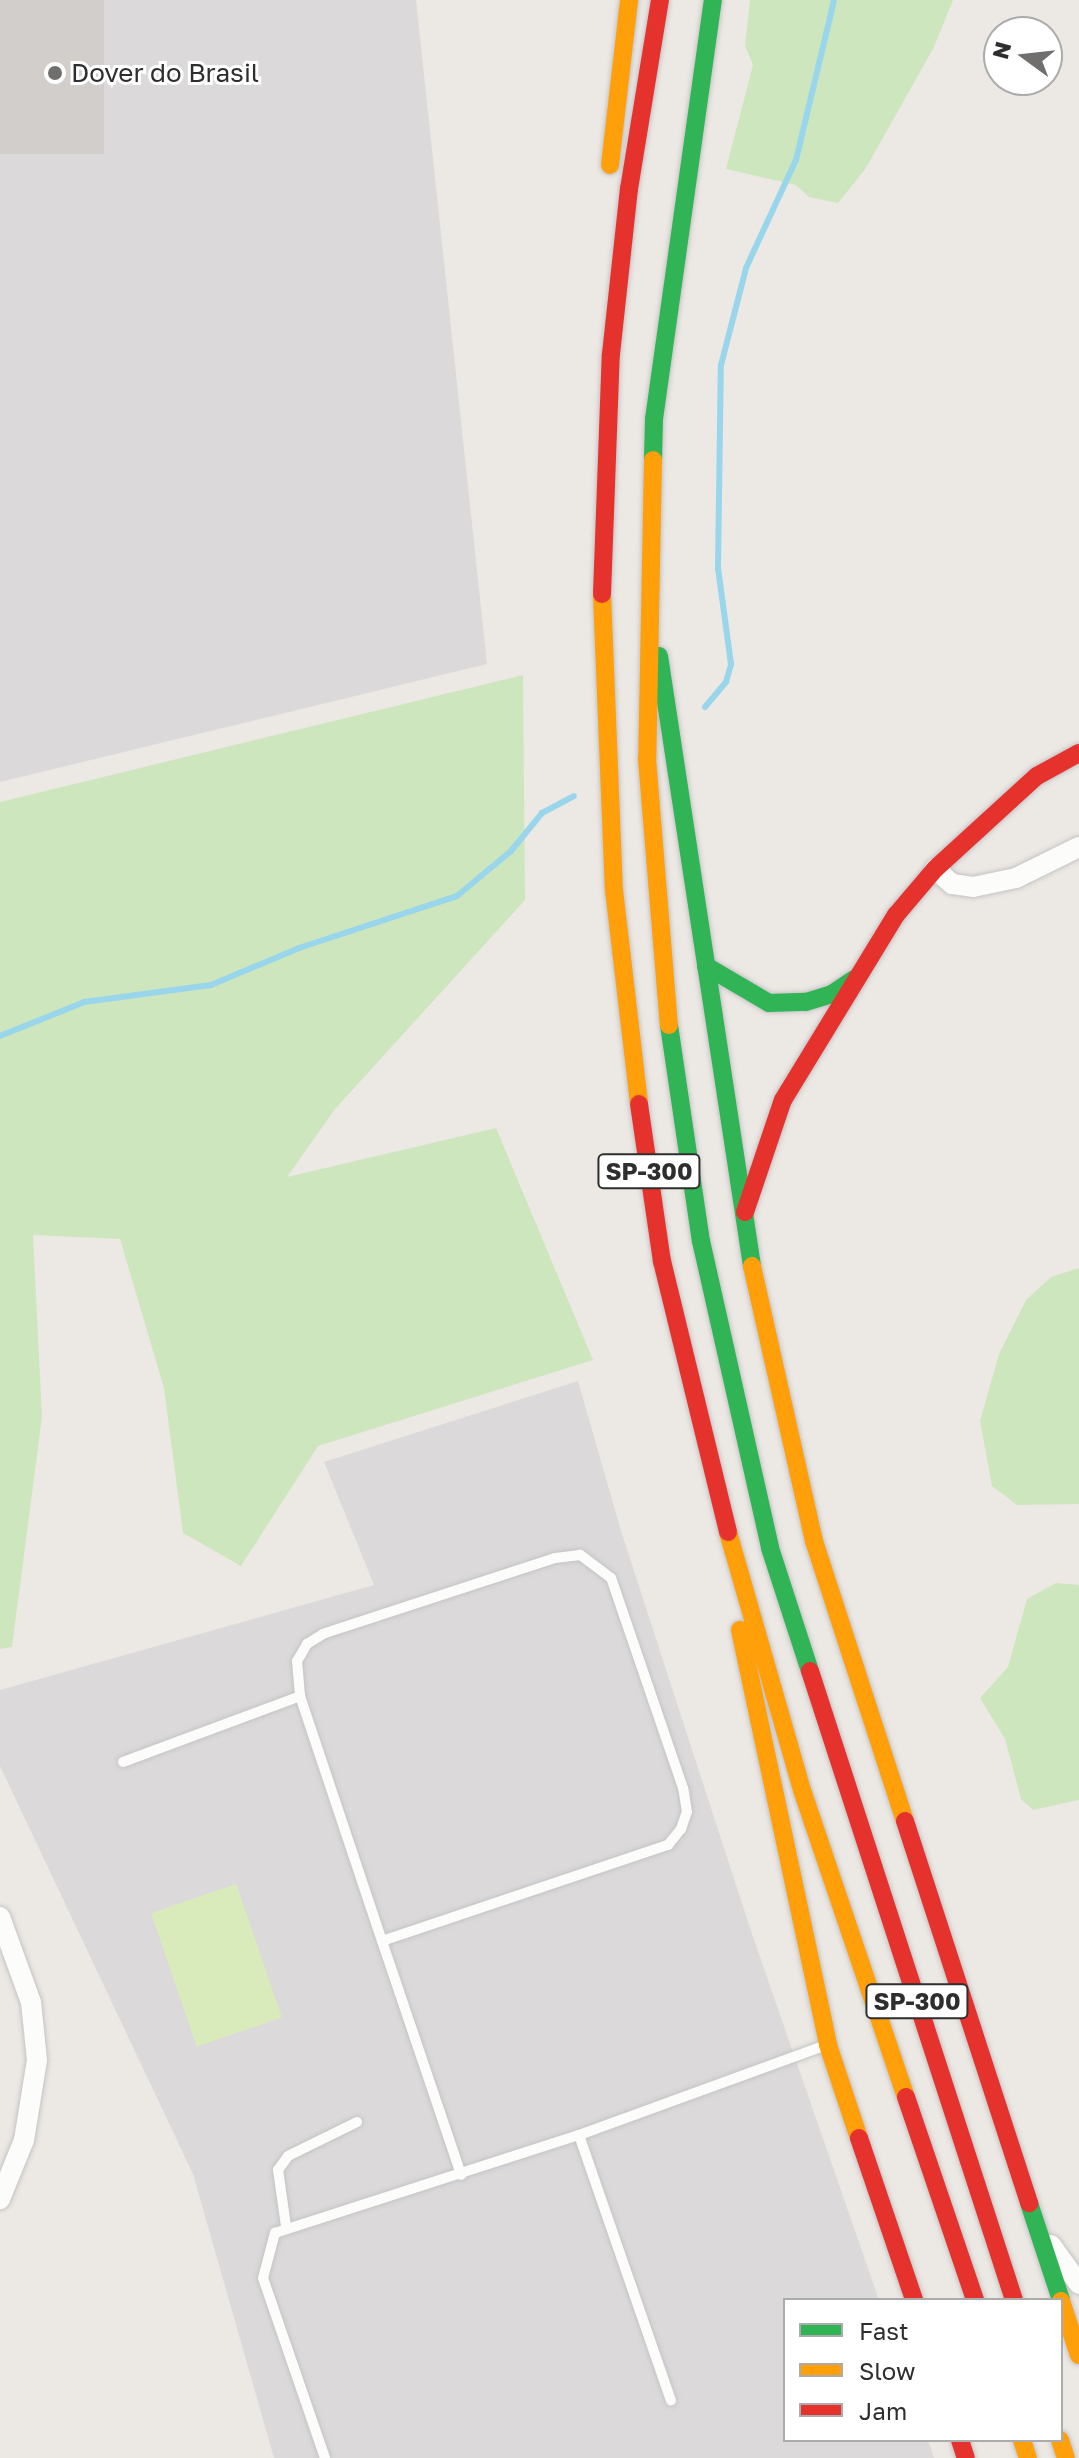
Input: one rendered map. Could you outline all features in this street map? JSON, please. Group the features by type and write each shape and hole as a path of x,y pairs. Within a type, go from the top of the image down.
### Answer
{"main road":[{"path":"607,190 629,0"},
{"name":"SP-300","path":"660,0 628,204 604,464 601,611 614,890 662,1261 706,1449 802,1790 974,2298"},
{"name":"SP-300","path":"713,0 661,347 647,759 660,968 701,1241 731,1387 770,1548 1013,2298"},
{"path":"600,264 592,366 586,620 614,890"},
{"path":"651,617 706,966 742,1222 814,1541 1060,2298"},
{"path":"742,1222 783,1100 896,915 935,869 1079,734"},
{"path":"1037,776 1079,753"},
{"path":"706,966 769,1003 806,1002 832,994 855,978"},
{"path":"706,1449 781,1839 828,2045 913,2298"},
{"path":"1063,2306 1079,2355"}],"street":[{"path":"935,869 952,884 973,887 1016,878 1079,847"},
{"path":"0,1917 31,2002 37,2060 24,2140 0,2199"},
{"path":"1036,2225 1079,2284"}],"lane":[{"path":"382,1941 668,1845 687,1812 683,1788 611,1578 580,1555 555,1558 323,1634 307,1644 297,1661 300,1696 382,1941 461,2175"},
{"path":"123,1762 300,1696"},
{"path":"325,2458 263,2278 269,2245 286,2226 461,2175 828,2045"},
{"path":"286,2226 278,2170 288,2156 357,2122"},
{"path":"579,2135 671,2400"}],"shaded area":[{"path":"0,0 416,0 487,664 0,782"},
{"path":"578,1381 621,1531 751,1931 878,2298 783,2298 783,2442 929,2442 934,2458 274,2458 193,2174 0,1766 0,1690 374,1585 324,1462"}],"green space":[{"path":"750,0 953,0 934,47 866,168 838,203 809,197 796,185 726,169 753,65 745,46"},
{"path":"523,675 525,900 335,1109 287,1177 496,1128 593,1360 318,1446 241,1566 183,1533 164,1388 120,1239 33,1235 42,1417 12,1647 0,1649 0,802"},
{"path":"1079,1268 1079,1504 1017,1505 992,1486 980,1421 999,1354 1026,1300 1051,1277"},
{"path":"1056,1583 1079,1585 1079,1800 1033,1810 1021,1799 1005,1739 980,1698 1008,1667 1027,1599"},
{"path":"236,1884 282,2017 197,2047 151,1913"}],"building":[{"name":"Dover do Brasil","path":"0,0 104,0 104,154 0,154"}],"waterway":[{"path":"705,707 726,682 731,664 718,568 721,365 746,268 796,160 834,0"},
{"path":"0,1036 84,1002 211,985 299,948 457,896 511,851 542,813 574,796"}],"traffic: fast":[{"path":"653,460 654,419 713,0"},
{"path":"659,656 752,1266"},
{"path":"706,966 769,1003 806,1002 832,994 854,979"},
{"path":"669,1025 701,1241 770,1548 810,1671"},
{"path":"1029,2203 1060,2298"}],"traffic: slow":[{"path":"610,165 629,0"},
{"path":"653,460 647,759 669,1025"},
{"path":"602,594 614,890 639,1104"},
{"path":"752,1266 814,1541 905,1821"},
{"path":"728,1532 802,1790 906,2097"},
{"path":"740,1630 828,2045 859,2138"},
{"path":"1063,2307 1079,2355"},
{"path":"1023,2442 1028,2458"},
{"path":"1061,2442 1066,2458"}],"traffic: jam":[{"path":"602,594 611,354 629,189 660,0"},
{"path":"745,1212 783,1100 896,915 935,869 1037,776 1079,753"},
{"path":"639,1104 662,1261 728,1532"},
{"path":"810,1671 1013,2298"},
{"path":"905,1821 1029,2203"},
{"path":"906,2097 974,2298"},
{"path":"859,2138 913,2298"},
{"path":"961,2442 966,2458"}],"place":[{"name":"Dover do Brasil","path":"55,73"}]}
